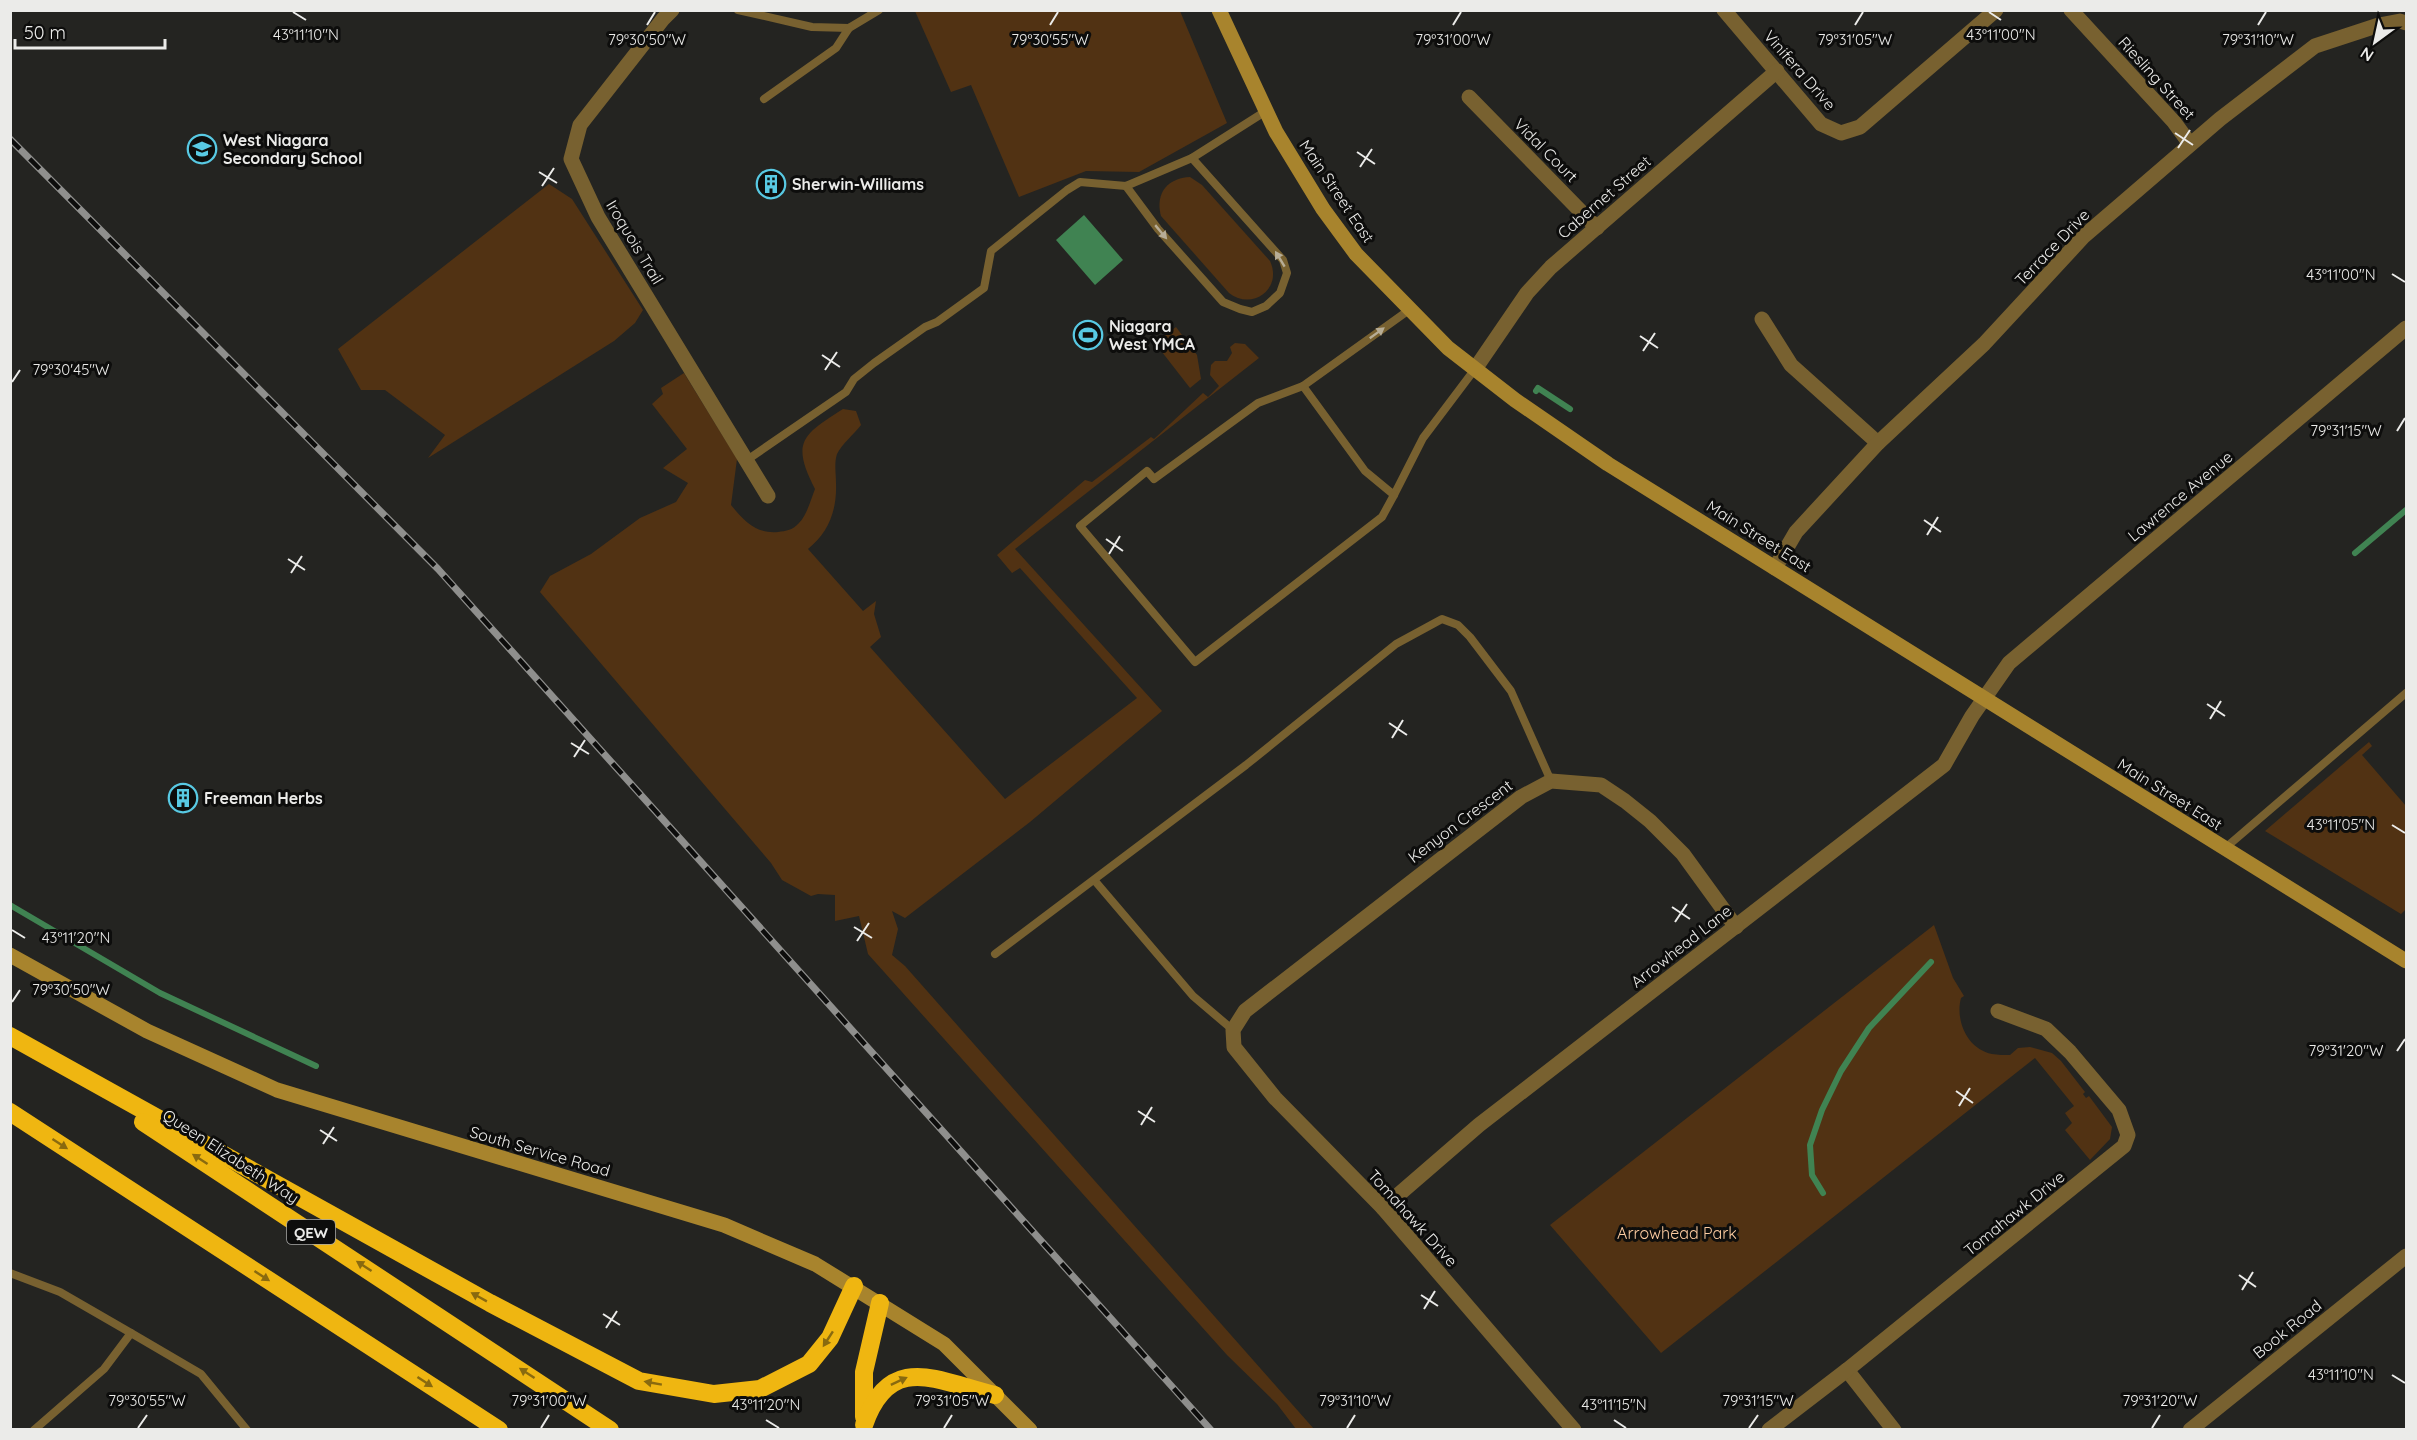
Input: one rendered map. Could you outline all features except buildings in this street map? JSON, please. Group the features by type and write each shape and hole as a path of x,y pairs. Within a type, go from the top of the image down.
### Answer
{"highway":[{"path":"10,1036 490,1303 639,1381 714,1394 760,1389 809,1364 830,1338 854,1286"},
{"name":"Queen Elizabeth Way","path":"10,1036 610,1430"},
{"path":"10,1112 499,1430"},
{"path":"864,1427 864,1372 880,1303"},
{"path":"864,1427 869,1410 883,1390 902,1378 911,1376 939,1378 995,1395"}],"main road":[{"name":"Main Street East","path":"1220,10 1276,132 1323,209 1356,254 1448,348 1515,400 1608,464 2406,962"},
{"name":"South Service Road","path":"10,955 147,1031 277,1090 724,1225 815,1264 854,1286 944,1344 1030,1430"}],"street":[{"name":"Iroquois Trail","path":"672,10 580,125 571,159 597,217 768,496"},
{"name":"Vinifera Drive","path":"1724,10 1821,124 1841,133 1860,127 1996,10"},
{"name":"Riesling Street","path":"2071,10 2174,122 2190,144"},
{"name":"Terrace Drive","path":"1774,568 1796,532 1878,443 1984,344 2085,236 2190,144 2315,46 2379,25 2400,21 2406,23"},
{"name":"Cabernet Street","path":"1475,369 1527,293 1551,267 1777,71"},
{"name":"Vidal Court","path":"1469,97 1597,228"},
{"path":"1762,319 1791,365 1878,443"},
{"name":"Lawrence Avenue","path":"1985,699 2009,663 2406,328"},
{"name":"Arrowhead Lane","path":"1383,1209 1479,1125 1944,765 1985,699"},
{"path":"1551,781 1600,785 1625,801 1650,821 1683,855 1736,927"},
{"name":"Kenyon Crescent","path":"1233,1030 1245,1011 1400,889 1521,796 1551,781"},
{"name":"Tomahawk Drive","path":"1769,1430 1847,1370 2124,1146 2128,1135 2119,1110 2070,1052 2046,1029 1998,1011"},
{"name":"Tomahawk Drive","path":"1233,1030 1234,1047 1275,1098 1383,1209 1574,1430"},
{"name":"Book Road","path":"2190,1430 2406,1256"},
{"path":"1847,1370 1894,1430"}],"lane":[{"path":"738,10 812,27 849,28"},
{"path":"764,99 836,48 849,28 879,10"},
{"path":"747,460 846,392 854,379 874,363 984,288 991,251 1067,190 1080,182 1126,186 1192,158 1266,111"},
{"path":"1126,186 1158,230 1223,302 1252,312 1266,306 1280,293 1287,273 1283,260 1192,158"},
{"path":"1410,310 1303,386 1258,402 1154,479 1147,471 1080,526 1195,662 1382,517 1423,438 1475,369"},
{"path":"1303,386 1365,471 1394,495"},
{"path":"995,954 1095,881 1246,765 1396,644 1442,619 1458,625 1470,637 1511,691 1551,781"},
{"path":"2224,849 2406,693"},
{"path":"1095,881 1193,996 1233,1030"},
{"path":"10,1273 60,1292 201,1374 247,1430"},
{"path":"34,1430 104,1370 131,1333"}],"green space":[{"path":"915,11 1180,11 1227,123 1139,172 1086,171 1019,197 971,85 951,92"},
{"path":"1190,177 1202,185 1270,261 1273,271 1272,280 1269,288 1263,294 1247,300 1229,293 1161,216 1161,194 1175,180"},
{"path":"549,184 572,199 643,310 635,323 614,341 428,458 445,435 385,390 361,390 338,349"},
{"path":"1176,327 1197,355 1201,379 1190,388 1155,343"},
{"path":"1235,343 1245,344 1259,358 1015,549 1162,711 1030,822 905,918 892,911 898,929 892,955 905,966 1314,1429 1296,1429 1277,1404 1227,1355 868,954 859,916 835,921 835,895 811,896 782,880 771,863 540,592 550,576 591,554 640,518 676,502 688,483 663,468 687,449 652,404 663,394 661,388 684,373 737,459 731,505 746,521 763,531 787,531 802,520 815,489 803,460 805,441 818,426 843,409 856,411 861,425 836,457 836,493 830,520 821,535 808,549 863,611 876,601 874,614 881,637 870,647 1005,799 1137,698 1020,568 1012,573 997,555 1085,480 1092,482 1151,437 1154,439 1203,393 1208,397 1219,386 1210,375 1211,365 1215,361 1227,361 1232,353 1230,347"},
{"path":"2369,742 2372,746 2362,755 2406,806 2406,909 2401,914 2265,831"},
{"name":"Arrowhead Park","path":"1934,925 1953,978 1964,996 1961,998 1960,1015 1970,1040 1983,1051 1992,1054 2010,1055 2018,1048 2030,1047 2052,1053 2061,1061 2085,1092 2083,1094 2086,1098 2089,1096 2112,1127 2110,1139 2090,1160 2065,1130 2072,1123 2065,1113 2074,1106 2035,1058 1661,1353 1550,1225"}],"shaded area":[{"path":"1084,215 1123,260 1095,285 1056,240"}],"waterway":[{"path":"1536,391 1538,388 1570,409"},
{"path":"2355,553 2406,510"},
{"path":"10,905 160,993 316,1066"},
{"path":"1823,1193 1812,1175 1810,1145 1822,1110 1841,1071 1869,1028 1931,962"}],"railway":[{"path":"10,139 438,569 1211,1430"}],"place":[{"name":"West Niagara Secondary School","path":"202,149"},
{"name":"Sherwin-Williams","path":"771,184"},
{"name":"Niagara West YMCA","path":"1088,335"},
{"name":"Freeman Herbs","path":"183,798"}]}
